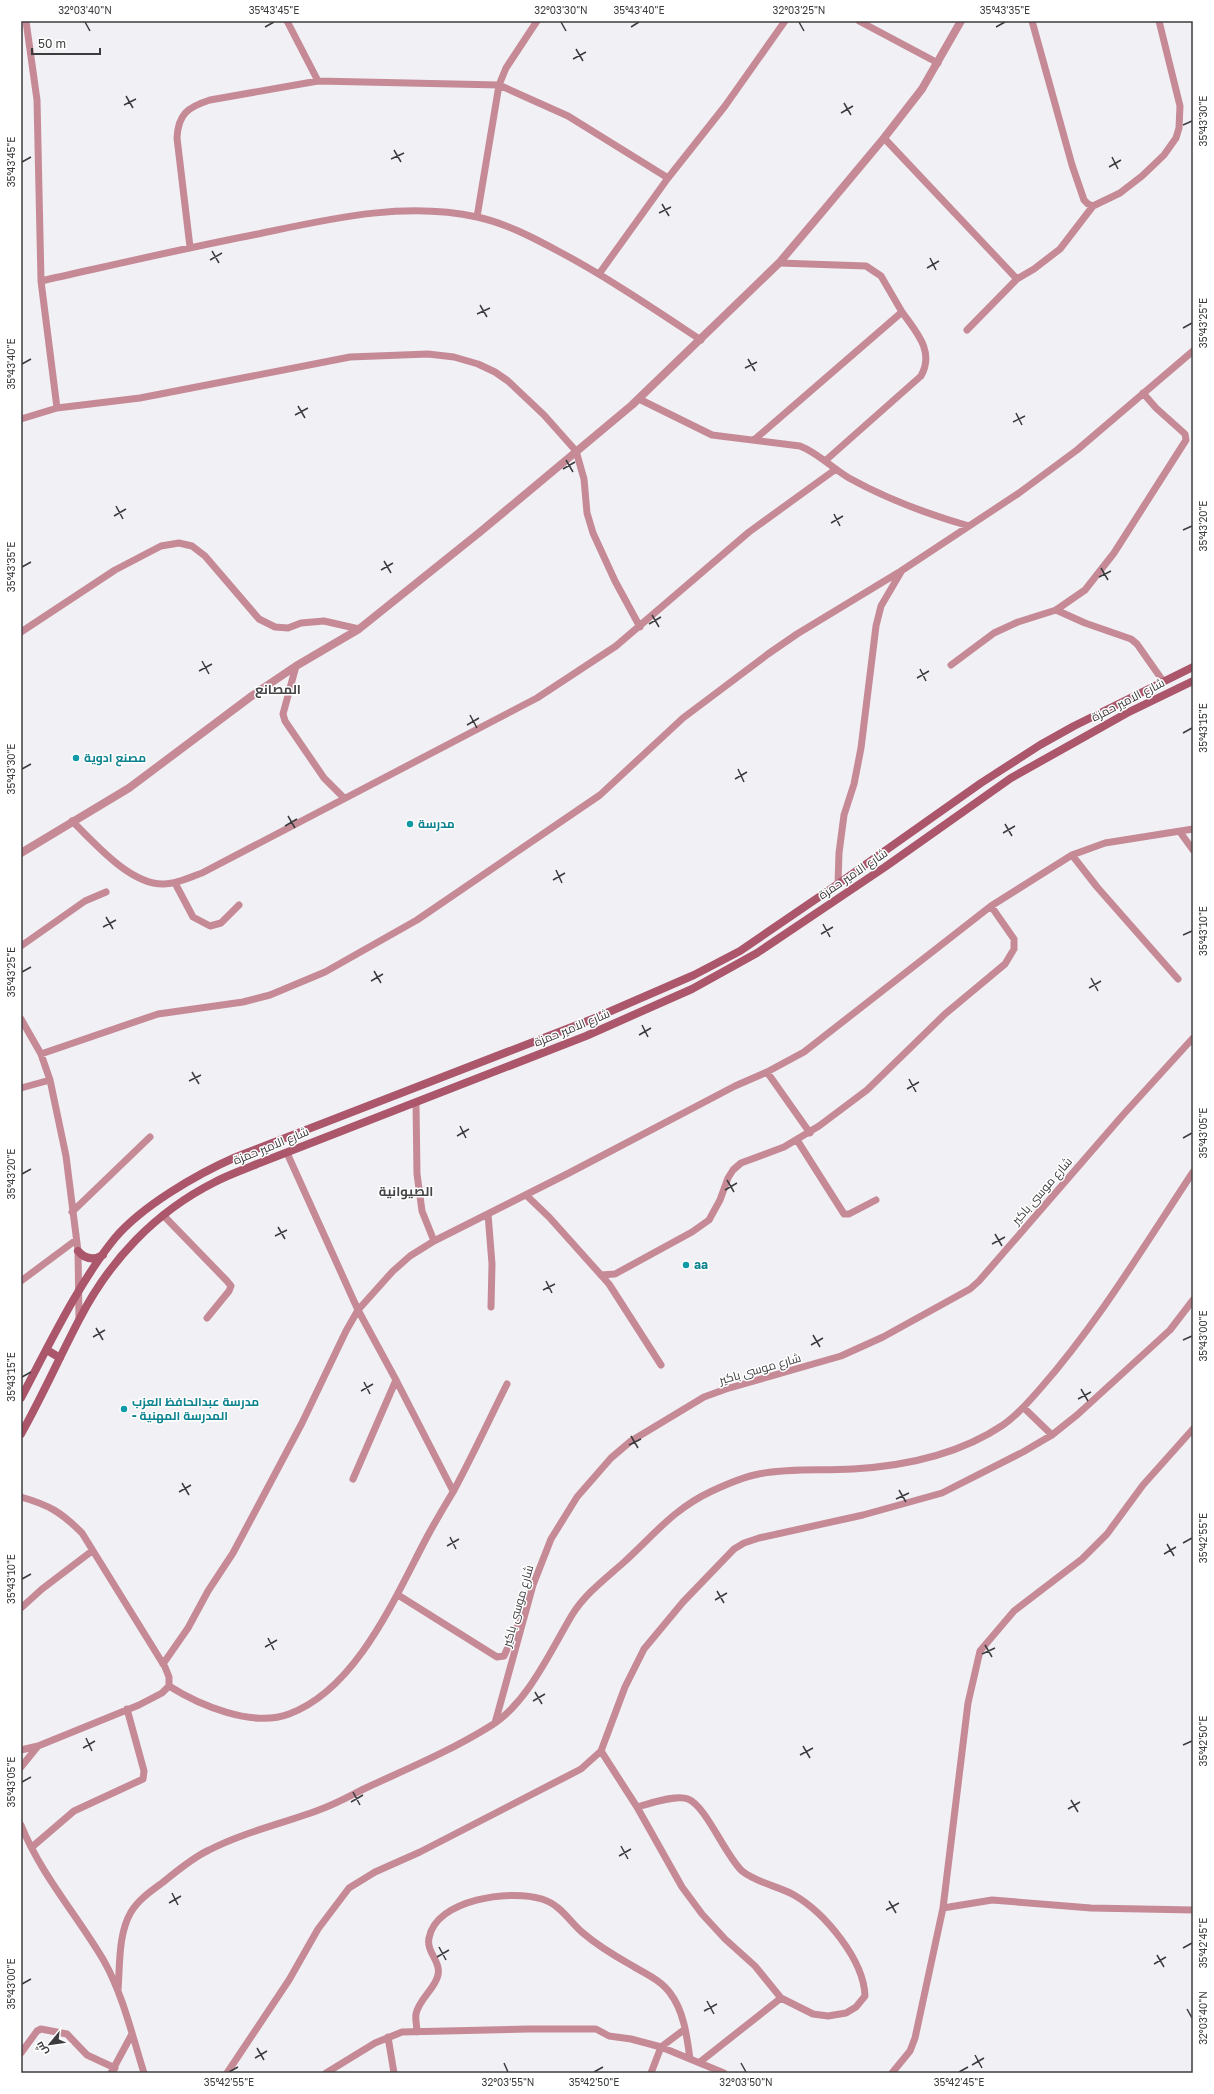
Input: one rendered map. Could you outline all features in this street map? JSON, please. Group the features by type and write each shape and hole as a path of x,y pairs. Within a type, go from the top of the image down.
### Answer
{"main road":[{"name":"شارع الامير حمزة","path":"21,1398 103,1254 116,1237 134,1220 178,1188 216,1166 595,1018 659,991 740,951 838,884 980,783 1040,745 1074,726 1193,667"},
{"name":"شارع الامير حمزة","path":"21,1434 79,1319 102,1281 124,1252 141,1233 189,1196 215,1182 287,1152 586,1036 692,989 757,953 918,844 1011,778 1037,762 1193,681"},
{"path":"910,832 918,844"},
{"path":"78,1251 82,1256 93,1259 103,1254"},
{"path":"47,1350 60,1358"}],"street":[{"path":"26,21 24,39 37,100 41,281 57,408"},
{"path":"287,21 318,81"},
{"path":"477,217 498,84 506,68 537,21"},
{"path":"599,274 668,178 725,106 785,21"},
{"path":"860,21 938,63"},
{"path":"21,853 129,788 252,696 296,666 358,628 480,532 639,399 779,263 884,138 922,89 961,21"},
{"path":"1032,21 1072,165 1084,200 1093,206"},
{"path":"967,330 1017,279 1034,269 1060,249 1093,206 1120,193 1142,176 1164,155 1176,138 1179,128 1180,106 1159,21"},
{"path":"190,247 177,138 177,126 180,118 194,106 210,100 318,81 498,84 573,119 668,178"},
{"path":"884,138 1017,279"},
{"path":"41,281 190,247 328,220 383,212 415,211 477,217 517,231 599,274 701,340"},
{"path":"779,263 866,266 881,276 902,312 920,338 928,360 926,368 921,376 825,462"},
{"path":"754,440 902,312"},
{"path":"41,1054 158,1014 243,1002 270,995 324,972 417,920 569,818 600,795 683,718 717,691 797,634 901,571 988,515 1019,493 1077,450 1193,351"},
{"path":"21,419 57,408 140,398 350,357 428,354 454,357 495,372 508,381 544,415 576,451 584,479 587,513 593,534 615,581 640,628"},
{"path":"951,665 994,633 1018,622 1056,610 1085,590 1096,577 1155,490 1186,440 1185,434 1156,408 1143,393"},
{"path":"639,399 712,435 800,446 813,451 825,462 854,481 905,505 969,526"},
{"path":"72,821 106,853 131,873 145,881 163,884 176,883 202,873 537,698 616,646 640,628 750,532 836,469"},
{"path":"21,632 115,570 161,546 179,543 192,546 205,556 259,619 264,622 275,627 288,628 301,623 324,621 358,628"},
{"path":"838,884 839,853 844,814 854,784 861,748 876,626 881,606 901,571"},
{"path":"1056,610 1085,623 1131,639 1137,644 1163,681"},
{"path":"296,666 283,714 285,721 324,778 344,798"},
{"path":"163,1664 188,1628 208,1591 232,1553 302,1423 346,1331 358,1310 393,1271 434,1240 526,1195 735,1086 767,1072 804,1052 991,906 1072,855 1104,843 1193,829"},
{"path":"1180,832 1193,850"},
{"path":"1072,855 1097,887 1178,979"},
{"path":"176,883 193,917 210,926 221,923 239,905"},
{"path":"21,946 85,901 106,892"},
{"path":"601,1275 615,1274 692,1232 708,1220 720,1200 728,1178 733,1170 741,1163 797,1140 810,1133 867,1090 945,1014 1009,960 1014,949 1014,939 991,906"},
{"path":"21,1019 41,1054 50,1080 66,1156 78,1251 79,1319"},
{"name":"شارع موسى باكير","path":"495,1723 533,1585 551,1539 577,1498 611,1458 631,1442 704,1397 726,1389 841,1356 883,1337 980,1282 1122,1116 1193,1038"},
{"path":"767,1072 810,1133"},
{"path":"21,1088 50,1080"},
{"path":"416,1103 417,1174 422,1210 434,1240"},
{"path":"72,1212 150,1137"},
{"path":"797,1140 844,1214 849,1214 876,1200"},
{"path":"287,1152 358,1310 453,1491"},
{"path":"118,1990 123,1938 129,1915 139,1902 189,1862 206,1851 249,1832 285,1822 327,1807 455,1747 495,1723 508,1713 542,1668 575,1610 596,1587 626,1561 672,1515 693,1501 710,1492 756,1474 886,1466 954,1450 979,1440 1006,1423 1024,1408 1060,1367 1100,1315 1193,1172"},
{"path":"526,1195 549,1217 601,1275 661,1365"},
{"path":"488,1214 492,1264 491,1307"},
{"path":"163,1215 228,1281 230,1286 229,1291 207,1318"},
{"path":"21,1281 76,1240"},
{"path":"227,2073 285,1986 318,1929 349,1888 376,1872 420,1852 581,1769 601,1751 625,1687 644,1649 683,1602 734,1549 744,1542 863,1516 942,1493 976,1477 1052,1434 1170,1330 1193,1300"},
{"path":"353,1479 396,1380"},
{"path":"169,1686 186,1697 216,1709 255,1718 288,1715 319,1699 333,1686 370,1642 398,1595 507,1384"},
{"path":"1024,1408 1052,1434"},
{"path":"892,2073 910,2051 915,2038 943,1908 968,1703 980,1651 1014,1611 1082,1558 1107,1534 1143,1485 1193,1429"},
{"path":"21,1497 44,1504 67,1518 82,1533 163,1664 169,1677 169,1686 162,1693 153,1698 38,1746 21,1750"},
{"path":"21,1608 42,1588 92,1551"},
{"path":"398,1595 497,1656 504,1656 517,1627 524,1616"},
{"path":"32,1847 74,1811 143,1779 144,1771 127,1709"},
{"path":"21,1767 38,1746"},
{"path":"601,1751 637,1807 682,1887 707,1919 725,1939 755,1966 780,1998 813,2014 828,2016 846,2013 856,2007 865,1996 865,1985 841,1938 809,1906 794,1895 759,1880 743,1871 694,1803 687,1798 673,1798 637,1807"},
{"path":"21,1825 56,1891 103,1960 118,1990 144,2073"},
{"path":"417,2032 416,2014 438,1977 439,1968 430,1950 429,1938 434,1926 445,1916 463,1904 496,1895 530,1896 557,1906 583,1933 625,1962 656,1980 670,1993 685,2029 690,2059"},
{"path":"943,1908 992,1900 1091,1908 1193,1910"},
{"path":"700,2062 780,1998"},
{"path":"326,2073 388,2037 402,2032 478,2029 596,2029 609,2036 631,2039 661,2047 724,2073"},
{"path":"651,2073 661,2047 685,2029"},
{"path":"21,2053 36,2031 60,2032 67,2034 80,2049 94,2060 113,2070 132,2034"},
{"path":"388,2037 394,2073"}],"place":[{"name":"مصنع ادوية","path":"76,758"},
{"name":"مدرسة","path":"410,824"},
{"name":"aa","path":"686,1265"},
{"name":"مدرسة عبدالحافظ العزب - المدرسة المهنية","path":"124,1409"}],"district":[{"name":"المصانع","path":"278,689"},
{"name":"الصيوانية","path":"406,1191"}]}
